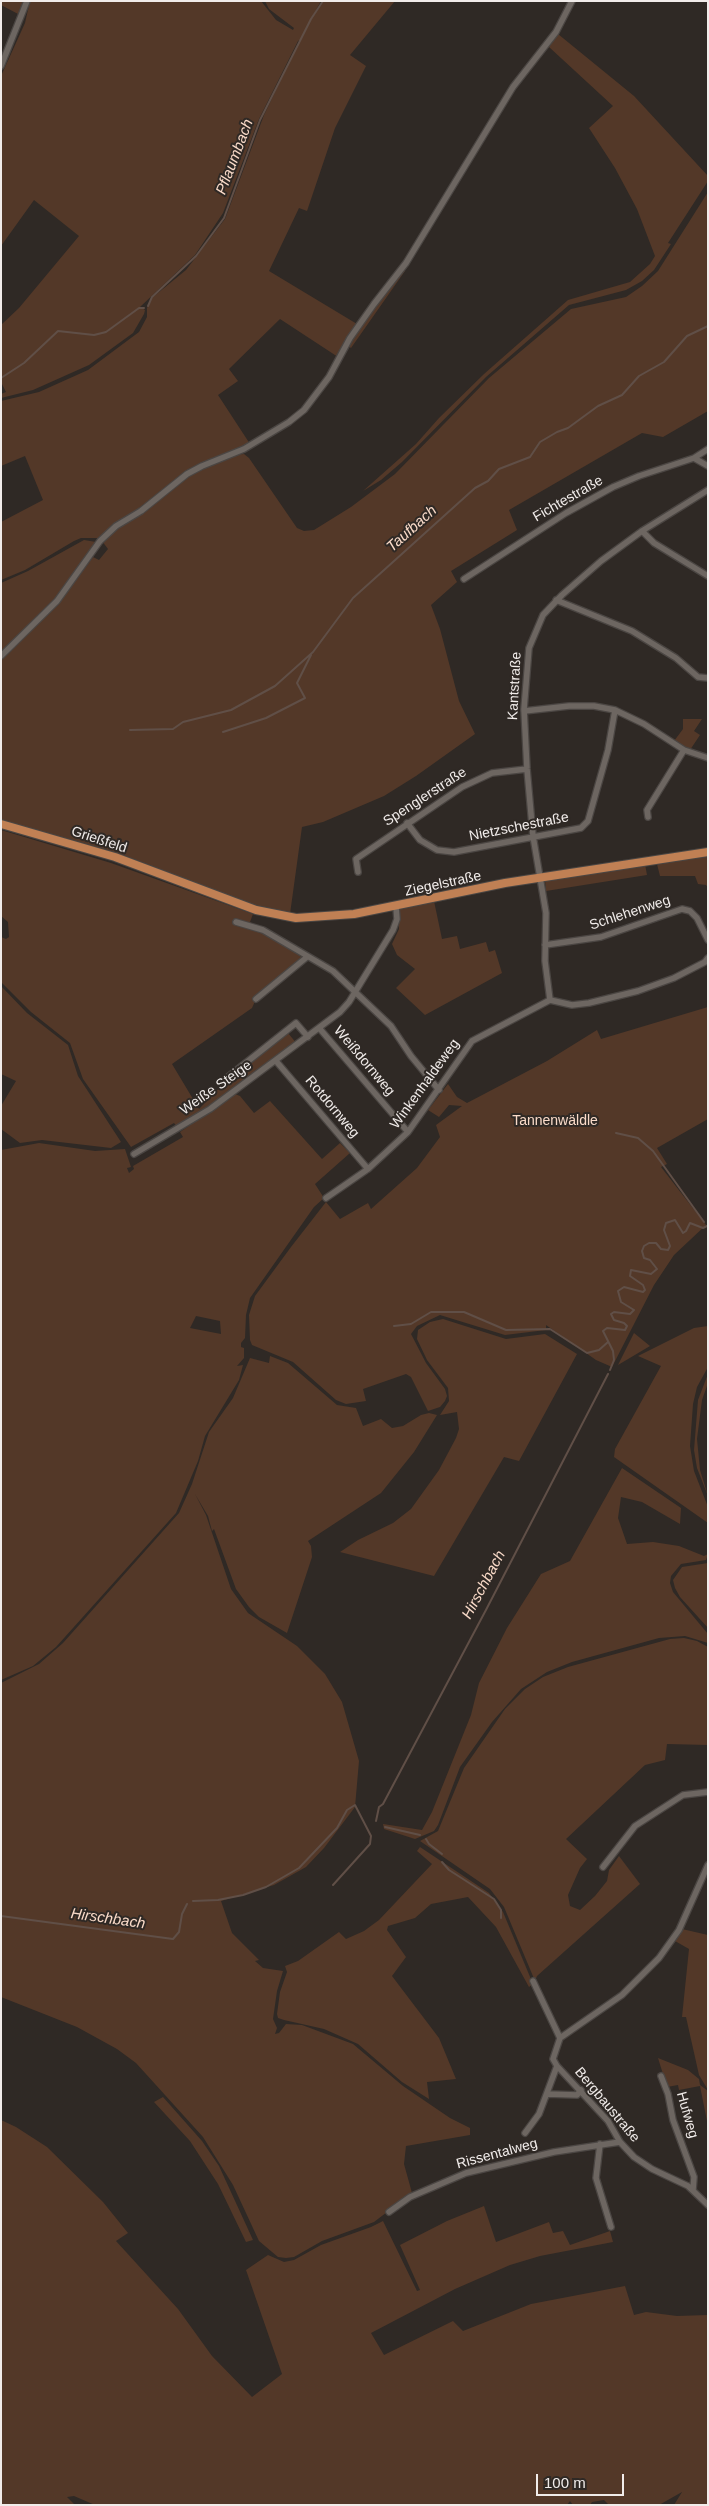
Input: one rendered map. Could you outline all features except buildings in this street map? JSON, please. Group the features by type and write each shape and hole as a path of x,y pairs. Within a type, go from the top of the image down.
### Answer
{"main road":[{"name":"Grießfeld","path":"1,824 115,857 187,885"},
{"name":"Ziegelstraße","path":"187,885 256,910 296,918 329,918 396,907 542,878 708,852"}],"street":[{"path":"1,66 26,1"},
{"path":"1,656 57,601 100,541 116,526 141,511 188,474 202,466 244,450 289,422 304,410 330,378 350,338 406,263 513,87 556,32 572,1"},
{"name":"Fichtestraße","path":"464,579 566,513 613,487 639,476 694,458 708,449"},
{"path":"694,458 708,466"},
{"name":"Kantstraße","path":"542,878 534,836 527,768 524,711 529,648 540,622 556,600 601,561 642,531 708,490"},
{"path":"642,531 654,544 708,576"},
{"path":"556,600 632,631 676,658 698,677 708,678"},
{"path":"524,711 569,706 594,706 615,710 644,724 684,750 708,758"},
{"name":"Nietzschestraße","path":"407,823 420,840 437,850 468,850 581,828 588,821 608,750 615,710"},
{"path":"648,817 647,810 684,750"},
{"name":"Spenglerstraße","path":"358,872 356,859 407,823 479,778 506,770 527,768"},
{"path":"542,878 546,914 545,945 550,1000 572,1005 638,991 674,978 705,962 708,958"},
{"name":"Weiße Steige","path":"134,1154 210,1109 320,1029 340,1012 349,1002 354,990 393,930 397,919 396,907"},
{"name":"Schlehenweg","path":"545,945 601,938 682,909 690,911 698,918 708,940"},
{"path":"236,922 263,930 333,971 399,1035 411,1056 438,1090"},
{"path":"256,999 307,957"},
{"name":"Winkenhaldeweg","path":"326,1198 368,1169 408,1132 472,1041 550,1000"},
{"name":"Weiße Steige","path":"228,1077 296,1023 308,1037"},
{"name":"Weißdornweg","path":"320,1029 408,1132"},
{"name":"Rotdornweg","path":"276,1061 368,1169"},
{"path":"603,1867 635,1826 683,1795 708,1792"},
{"path":"533,1981 560,2038 622,1995 659,1958 679,1930 708,1865"},
{"name":"Bergbaustraße","path":"560,2038 553,2059 557,2066 608,2121 620,2142 652,2169 693,2190 708,2205"},
{"path":"525,2133 539,2114 557,2066"},
{"name":"Hufweg","path":"661,2076 668,2094 673,2120 694,2177 693,2190"},
{"path":"548,2094 577,2095 581,2090"},
{"name":"Rissentalweg","path":"389,2212 410,2197 466,2173 554,2152 620,2142"},
{"path":"600,2144 596,2178 610,2227"}],"green space":[{"path":"1,1 24,1 20,15 1,5"},
{"path":"30,1 261,1 276,20 293,30 294,28 269,9 265,1 321,1 311,19 324,1 395,1 350,55 366,66 335,128 307,211 299,208 269,271 357,324 338,357 280,319 229,369 238,381 218,395 250,444 197,466 98,538 81,538 74,541 25,570 1,580 1,522 43,500 25,456 1,466 1,401 39,392 88,370 139,332 147,317 147,308 153,297 186,270 225,219 264,115 300,40 259,119 223,213 195,255 140,307 145,310 144,314 133,333 89,365 33,390 1,398 1,394 6,392 1,382 1,325 19,308 79,236 34,200 1,246 1,76 25,23"},
{"path":"558,34 634,96 708,176 708,181 668,243 671,244 654,270 642,281 626,290 569,305 486,377 402,462 381,480 363,491 416,444 439,418 484,374 568,300 630,282 650,264 655,256 637,209 615,168 589,128 613,106 549,47"},
{"path":"708,192 708,411 663,437 642,433 509,510 517,530 451,571 457,582 431,605 440,629 459,701 475,734 384,796 323,822 302,827 290,914 248,903 118,853 1,820 1,660 60,602 93,557 99,560 108,549 102,541 108,534 198,470 233,455 244,454 249,458 297,528 304,531 314,530 351,507 395,474 489,378 571,309 626,297 642,286 658,271"},
{"path":"403,270 405,271 351,348 348,346 360,326"},
{"path":"84,540 96,542 57,598 1,653 1,583 28,571"},
{"path":"683,719 702,719 694,731 700,735 690,750 674,741 683,729"},
{"path":"1,830 111,863 253,914 250,922 303,958 256,999 252,1008 172,1064 199,1109 226,1081 288,1033 297,1044 178,1128 174,1123 131,1147 83,1079 70,1043 31,1012 1,982 1,937 6,939 9,937 8,922 1,916"},
{"path":"708,856 708,888 706,885 698,884 695,876 660,876 657,864"},
{"path":"645,864 647,875 546,891 545,880"},
{"path":"434,901 442,939 457,936 460,949 486,942 489,952 495,950 502,973 425,1015 396,988 415,969 397,955 392,944 399,929 398,909"},
{"path":"1,986 27,1013 68,1045 78,1076 121,1142 111,1148 42,1140 20,1143 1,1129 1,1106 16,1081 1,1074"},
{"name":"Tannenwäldle","path":"708,1007 708,1119 657,1148 667,1164 661,1167 706,1225 674,1255 654,1285 612,1367 596,1360 546,1325 546,1330 505,1335 440,1315 417,1326 411,1334 426,1363 445,1389 447,1396 440,1407 428,1411 411,1377 406,1374 363,1389 366,1401 346,1404 336,1400 293,1362 252,1345 249,1315 255,1296 291,1247 326,1202 340,1219 368,1203 371,1209 417,1168 440,1137 436,1125 462,1106 449,1105 439,1117 428,1110 448,1084 457,1097 467,1103 547,1061 597,1030 601,1039"},
{"path":"235,1094 240,1096 254,1113 270,1101 322,1159 340,1143 350,1153 315,1184 324,1198 314,1207 250,1298 246,1315 245,1338 241,1343 241,1347 244,1348 244,1358 237,1366 243,1365 239,1380 205,1436 198,1461 176,1513 56,1647 33,1666 1,1680 1,1150 39,1143 95,1151 125,1149 131,1167 127,1168 129,1173 134,1169 133,1166 183,1137 180,1132","holes":["196,1316 220,1321 221,1334 190,1328"]},
{"path":"443,1319 506,1339 545,1334 577,1354 519,1461 504,1457 434,1576 340,1552 358,1540 393,1523 411,1509 439,1470 456,1438 459,1429 457,1412 440,1415 449,1401 448,1388 427,1360 417,1339 418,1330 430,1322"},
{"path":"708,1326 708,1367 697,1387 693,1404 690,1446 694,1471 708,1507 708,1523 614,1457 615,1449 661,1366 638,1356 694,1328"},
{"path":"634,1333 650,1346 618,1365"},
{"path":"270,1356 288,1363 337,1405 356,1408 363,1426 381,1419 392,1428 403,1426 421,1415 429,1413 437,1415 414,1452 381,1493 308,1541 311,1546 312,1557 287,1633 259,1617 236,1589 214,1529 212,1531 208,1516 195,1494 206,1515 231,1589 248,1613 297,1646 325,1674 342,1702 359,1761 355,1807 324,1848 306,1867 274,1885 221,1901 232,1933 259,1960 255,1961 263,1968 283,1971 277,1991 273,2019 277,2028 275,2034 279,2033 286,2024 302,2025 353,2044 403,2086 450,2118 470,2128 470,2135 406,2146 404,2164 412,2193 374,2222 322,2241 294,2257 286,2258 278,2257 259,2241 233,2185 203,2137 136,2063 117,2049 77,2027 1,1997 1,1683 39,1664 63,1643 179,1513 192,1484 209,1432 233,1398 250,1358 269,1363"},
{"path":"708,1374 708,1383 702,1400 697,1439 700,1470 708,1496 697,1468 694,1450 698,1400"},
{"path":"622,1468 681,1508 680,1524 642,1502 621,1497 618,1518 627,1544 653,1542 679,1546 704,1556 708,1554 706,1560 681,1564 671,1576 670,1583 673,1592 708,1634 708,1643 685,1636 659,1638 572,1662 547,1672 521,1689 492,1722 460,1767 434,1831 415,1839 384,1829 383,1824 422,1830 432,1812 471,1715 479,1683 507,1628 541,1574 570,1561"},
{"path":"708,1563 708,1628 680,1597 673,1580 682,1567"},
{"path":"684,1638 697,1641 708,1647 708,1745 667,1744 665,1760 645,1765 566,1839 587,1859 580,1868 568,1895 570,1906 580,1910 595,1896 607,1881 609,1870 619,1856 640,1884 537,1976 535,1981 504,1907 490,1889 420,1841 438,1831 464,1768 505,1709 525,1689 543,1677 568,1667 670,1639"},
{"path":"420,1847 489,1893 503,1912 533,1984 529,1987 496,1927 468,1897 431,1904 415,1918 388,1926 387,1930 406,1957 392,1976 439,2038 456,2079 427,2082 429,2099 402,2082 358,2044 324,2029 278,2018 277,2014 280,1992 287,1972 285,1966 298,1961 339,1932 346,1939 364,1931 379,1920 432,1864 417,1851"},
{"path":"682,1929 708,1935 708,2090 699,2075 686,2017 682,2017 689,1949 675,1941"},
{"path":"658,2058 688,2070 699,2079 700,2085 708,2091 708,2126 700,2086 679,2090 678,2085 667,2087"},
{"path":"163,2097 202,2141 219,2166 253,2240 246,2242 218,2184 190,2141 154,2102"},
{"path":"1,2120 16,2127 47,2147 103,2202 128,2233 116,2241 178,2309 212,2356 252,2397 282,2374 246,2270 268,2255 284,2262 294,2260 321,2245 383,2221 417,2291 420,2290 400,2245 447,2221 484,2206 496,2242 549,2222 553,2233 563,2231 570,2245 610,2231 613,2242 540,2256 510,2265 455,2289 371,2333 384,2355 453,2321 463,2331 531,2304 625,2286 634,2315 646,2312 677,2316 708,2315 708,2505 674,2505 682,2492 659,2505 609,2505 604,2500 592,2502 590,2505 573,2505 570,2501 567,2505 95,2505 74,2496 67,2497 75,2505 1,2505"}],"waterway":[{"name":"Pflaumbach","path":"148,306 152,297 196,256 224,218 260,120 311,19 323,1"},
{"name":"Pflaumbach","path":"1,378 24,363 58,331 94,335 106,332 139,308 144,308"},
{"name":"Taufbach","path":"130,730 173,729 183,722 231,710 275,686 313,652 353,598 475,488 488,481 499,469 530,457 540,442 568,428 598,406 622,395 639,376 664,362 687,336 708,326"},
{"path":"223,732 266,718 305,698 297,683 311,655"},
{"path":"616,1133 638,1138 653,1151 704,1222"},
{"name":"Hirschbach","path":"610,1370 614,1360 613,1351 603,1331 607,1328 625,1330 627,1326 614,1320 611,1314 614,1312 630,1314 634,1310 621,1302 618,1291 624,1287 643,1292 645,1290 643,1285 630,1276 631,1270 651,1274 657,1269 650,1260 644,1258 642,1251 644,1246 649,1243 656,1243 661,1249 668,1250 670,1246 664,1230 666,1223 675,1220 683,1233 690,1223 703,1228 707,1226"},
{"path":"394,1326 411,1324 431,1312 464,1312 506,1330 550,1329 587,1353 599,1350 608,1342"},
{"name":"Hirschbach","path":"376,1821 379,1807 383,1804 487,1608 608,1374"},
{"name":"Hirschbach","path":"193,1901 218,1900 243,1895 266,1887 299,1868 337,1828 347,1810 355,1805 371,1836 370,1844 333,1885"},
{"path":"385,1827 420,1835"},
{"path":"426,1839 429,1844 442,1854"},
{"path":"442,1862 449,1870 494,1899 501,1910 501,1918"},
{"name":"Hirschbach","path":"1,1916 173,1939 179,1932 182,1914 187,1904"}]}
